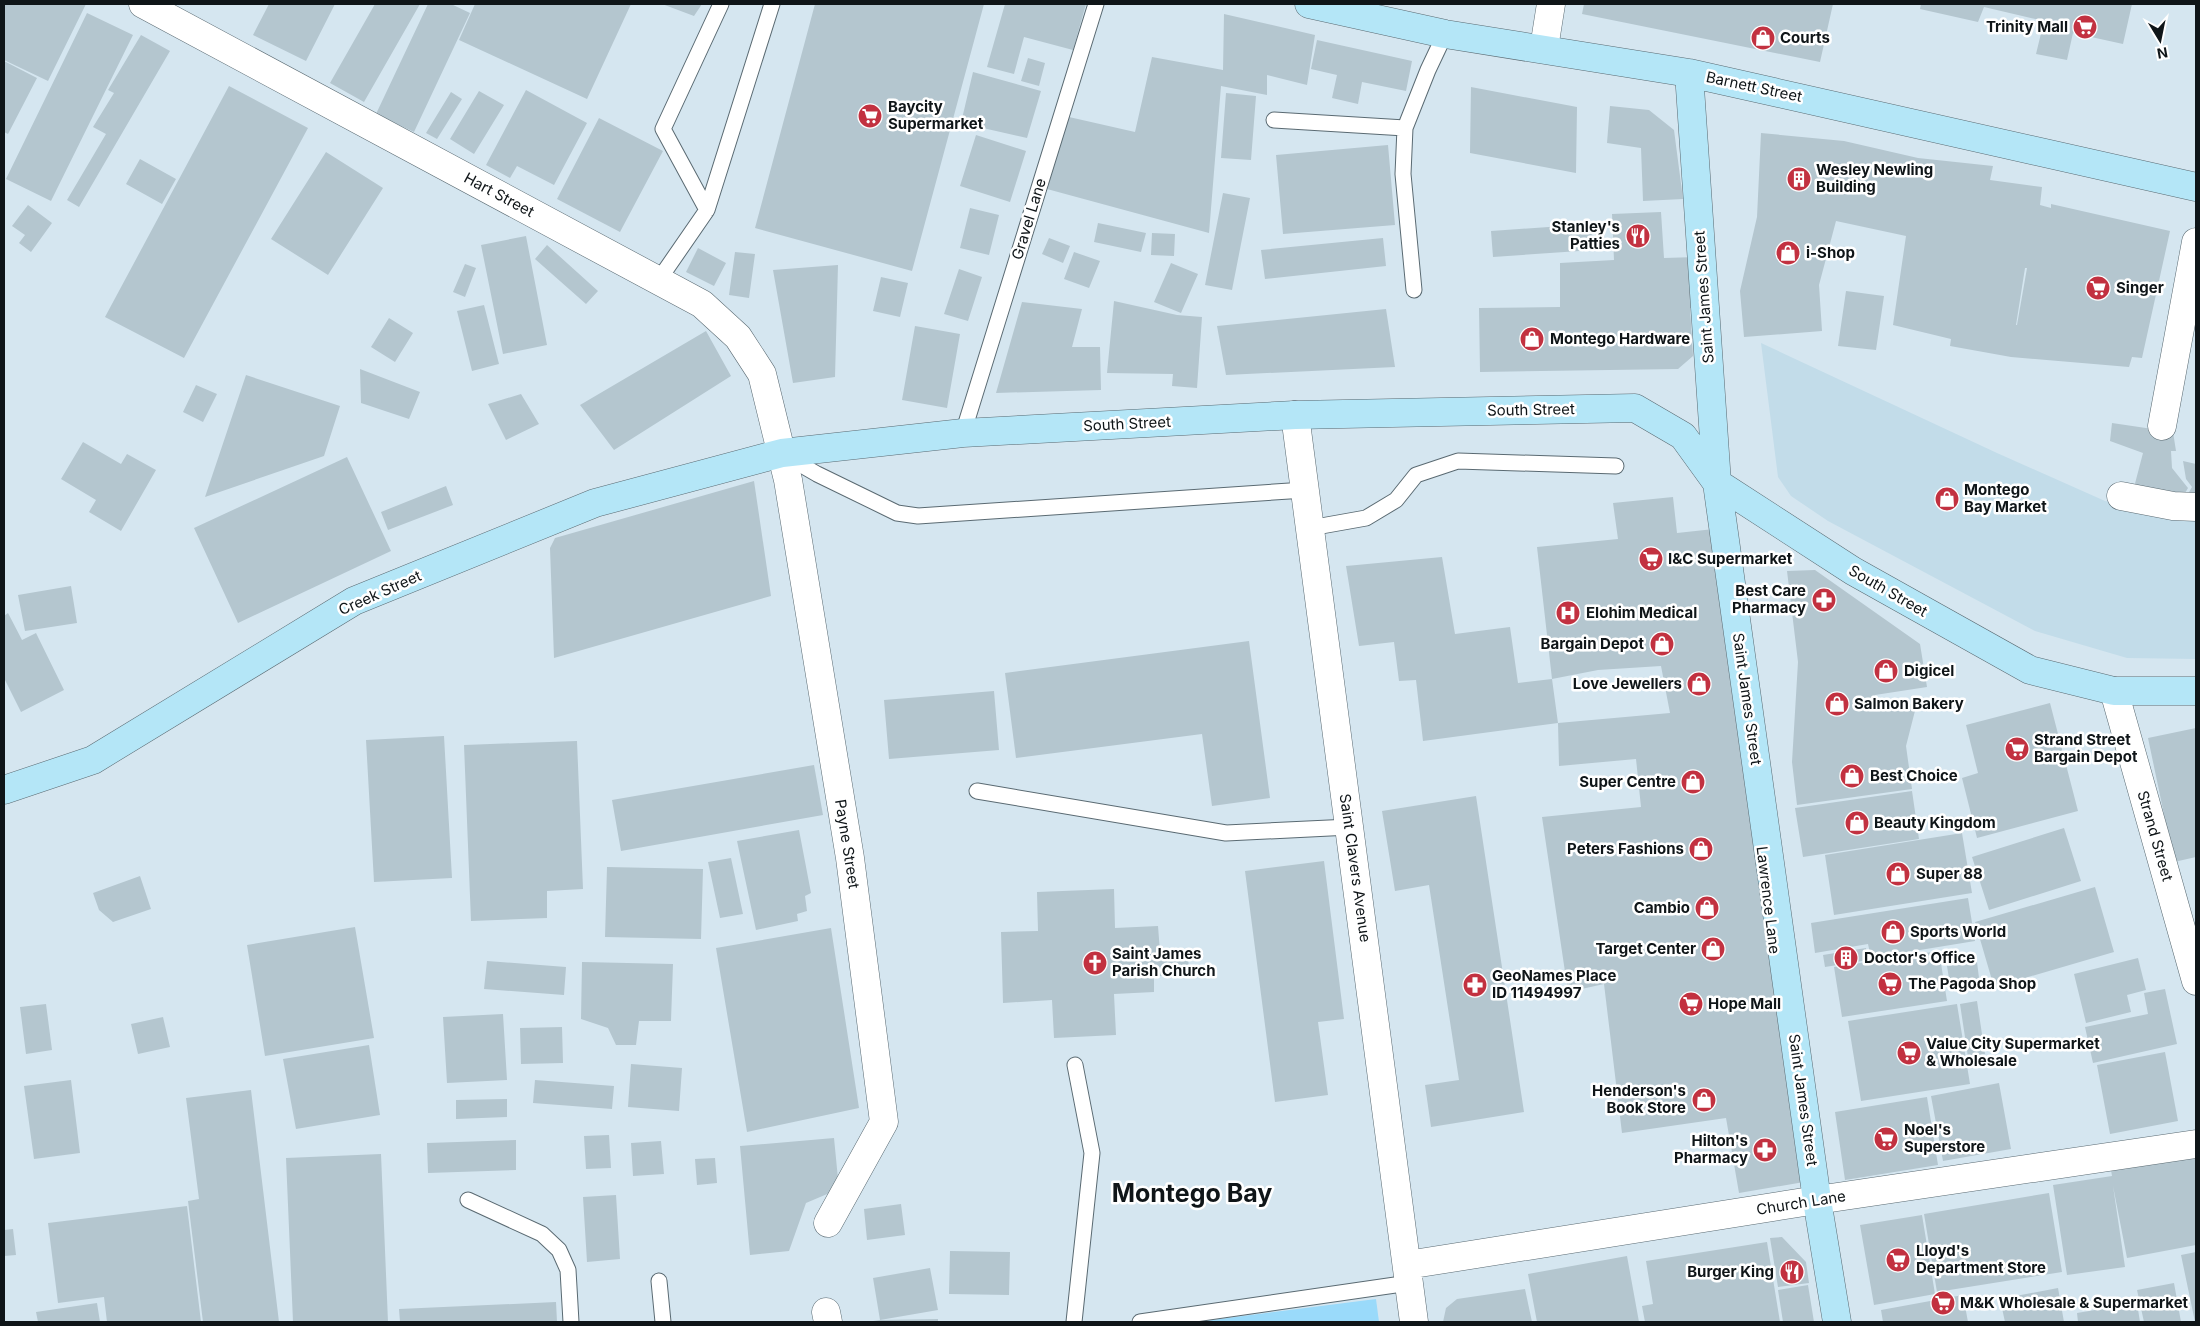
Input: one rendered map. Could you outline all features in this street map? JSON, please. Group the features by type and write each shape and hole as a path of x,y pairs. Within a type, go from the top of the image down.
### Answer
{"main road":[{"name":"Barnett Street","path":"1309,4 1445,34 1544,48 1689,73 2196,187"},
{"name":"Saint James Street","path":"1689,73 1715,480 1811,1201 1837,1322"},
{"name":"South Street","path":"782,453 963,434 1295,414 1635,408 1684,436 1715,480 1853,571 2030,670 2114,691 2196,691"},
{"name":"Creek Street","path":"4,790 94,760 354,601 595,503 782,453"}],"street":[{"name":"Hart Street","path":"143,4 702,304 738,337 762,374 782,453"},
{"path":"1544,48 1551,4"},
{"path":"2162,426 2196,242"},
{"name":"Saint Clavers Avenue","path":"1295,414 1414,1322"},
{"name":"Payne Street","path":"782,453 850,858 884,1122 828,1223"},
{"path":"2121,496 2172,506 2196,507"},
{"name":"Strand Street","path":"2114,691 2196,982"},
{"name":"Church Lane","path":"1408,1274 1811,1201 2196,1144"},
{"path":"1811,1201 1825,1322"}],"lane":[{"path":"707,210 664,129 722,4"},
{"path":"658,281 707,210 772,4"},
{"name":"Gravel Lane","path":"963,434 1096,4"},
{"path":"1414,290 1403,174 1406,128 1428,70 1445,34"},
{"path":"1274,120 1406,128"},
{"path":"782,453 817,474 897,513 918,516 1305,490"},
{"path":"1310,528 1366,518 1396,500 1416,475 1458,461 1616,466"},
{"path":"977,791 1226,833 1350,827"},
{"path":"1074,1322 1092,1153 1075,1066"},
{"path":"468,1200 542,1234 560,1250 568,1270 571,1322"},
{"path":"1140,1322 1408,1274"},
{"path":"659,1281 663,1322"}],"shaded area":[{"name":"Montego Bay Market","path":"1761,343 2105,501 2168,516 2196,518 2196,659 2127,658 2035,631 1828,521 1791,496 1778,477"},
{"path":"1376,1299 1379,1322 1197,1322"}],"building":[{"path":"4,4 86,4 48,81 4,60"},
{"path":"269,4 335,4 306,61 253,35"},
{"path":"375,4 420,4 364,102 330,83"},
{"path":"428,4 451,4 470,13 414,132 376,114"},
{"path":"475,4 631,4 587,99 459,40"},
{"path":"662,4 702,4 694,16"},
{"name":"Baycity Supermarket","path":"815,4 984,4 912,271 755,228"},
{"path":"1005,4 1086,4 1073,50 1024,37 1014,74 987,67"},
{"name":"Courts","path":"1584,4 1833,4 1820,62 1582,14"},
{"name":"Trinity Mall","path":"1921,4 2132,4 2123,44 2073,33 2067,60 2036,54 2044,21 1984,7 1978,22 1920,9"},
{"path":"87,13 133,35 51,201 6,179"},
{"path":"1224,14 1315,35 1307,85 1267,75 1267,95 1221,86 1209,233 1047,189 1069,117 1135,132 1152,57 1223,70"},
{"path":"141,35 170,51 79,207 67,200 106,134 93,127 114,93 108,90"},
{"path":"1317,40 1412,61 1406,91 1362,82 1358,104 1332,98 1337,75 1311,69"},
{"path":"1028,58 1045,63 1039,86 1021,81"},
{"path":"4,61 37,78 8,134 4,132"},
{"path":"973,72 1041,91 1027,138 961,123"},
{"path":"229,86 308,128 184,358 105,317"},
{"path":"1471,87 1577,107 1576,173 1470,153"},
{"path":"526,90 587,123 554,185 517,166 510,178 486,165"},
{"path":"479,91 504,105 474,154 450,139"},
{"path":"451,92 462,99 437,139 426,133"},
{"path":"1226,93 1256,96 1251,160 1221,158"},
{"path":"1610,106 1649,110 1674,130 1683,199 1643,201 1641,148 1607,143"},
{"path":"599,118 663,151 620,232 557,199"},
{"path":"1761,133 1844,141 1918,158 1993,166 1990,180 2042,187 2040,205 2051,208 2051,204 2170,231 2142,358 2132,357 2129,367 2011,357 1950,346 1951,339 1893,325 1906,236 1836,221 1819,285 1822,331 1744,337 1740,291 1757,217","holes":["2025,268 2027,268 2017,325 2016,325"]},
{"path":"976,135 1026,151 1010,202 960,186"},
{"path":"1388,145 1395,225 1283,234 1276,155"},
{"path":"326,152 383,188 328,275 271,239"},
{"path":"140,159 176,179 162,204 126,184"},
{"path":"1223,193 1250,198 1232,290 1205,285"},
{"path":"28,205 52,223 31,252 19,243 25,235 12,226"},
{"path":"970,208 999,215 989,255 960,248"},
{"path":"1661,212 1664,258 1696,257 1702,307 1690,308 1693,356 1678,369 1480,372 1479,308 1560,307 1560,263 1614,260 1612,214"},
{"path":"1098,223 1146,233 1141,252 1094,242"},
{"path":"1591,224 1594,250 1493,257 1491,231"},
{"path":"1152,233 1175,234 1174,256 1151,255"},
{"path":"526,236 547,345 503,354 481,245"},
{"path":"1049,238 1070,246 1063,263 1042,254"},
{"path":"1383,238 1386,266 1265,279 1261,250"},
{"path":"547,245 598,291 586,304 535,259"},
{"path":"698,248 726,263 714,286 686,272"},
{"path":"735,252 755,254 749,298 729,295"},
{"path":"1074,252 1100,261 1089,288 1064,279"},
{"path":"1171,263 1198,274 1181,313 1154,302"},
{"path":"465,264 476,268 465,297 453,292"},
{"path":"838,265 835,377 793,383 773,270"},
{"path":"959,269 982,277 968,321 944,314"},
{"path":"881,277 908,283 900,317 873,311"},
{"path":"1846,291 1884,296 1876,350 1838,346"},
{"path":"1114,301 1177,315 1202,317 1197,388 1172,386 1173,374 1107,373"},
{"path":"1022,302 1082,309 1072,347 1100,347 1101,390 996,393"},
{"path":"484,305 499,364 472,371 457,311"},
{"path":"1386,309 1395,367 1226,375 1217,326"},
{"path":"389,318 413,333 395,362 371,347"},
{"path":"915,326 960,334 947,408 902,400"},
{"path":"706,331 731,376 614,450 580,405"},
{"path":"360,369 420,392 409,419 361,403"},
{"path":"246,375 340,406 324,456 205,497"},
{"path":"196,385 217,394 203,422 183,412"},
{"path":"521,394 539,424 506,440 488,404"},
{"path":"2112,423 2173,432 2176,451 2171,451 2172,468 2188,488 2178,505 2132,495 2143,453 2110,441"},
{"path":"83,442 121,464 127,454 156,470 121,531 89,512 96,500 61,479"},
{"path":"347,457 391,551 238,623 194,528"},
{"path":"2183,461 2196,464 2196,504 2182,504 2192,487 2186,479"},
{"path":"754,481 771,596 554,658 550,548 555,538"},
{"path":"446,486 453,505 388,530 381,512"},
{"path":"1673,497 1677,533 1714,529 1770,961 1804,1182 1739,1193 1726,1118 1622,1133 1604,984 1568,992 1542,817 1641,807 1636,759 1559,766 1558,723 1670,713 1661,666 1598,670 1552,679 1537,547 1618,539 1613,503"},
{"path":"1442,557 1455,634 1510,627 1518,683 1552,679 1558,723 1423,741 1416,680 1399,681 1394,642 1359,646 1346,566"},
{"path":"1815,570 1920,644 1927,687 1875,695 1881,709 1917,703 1906,746 1912,789 1797,805 1792,762 1798,662 1787,571"},
{"path":"71,586 77,623 25,631 18,595"},
{"path":"8,613 22,640 36,633 64,690 21,712 4,678 4,616"},
{"path":"1249,641 1270,798 1212,806 1202,734 1016,758 1005,673"},
{"path":"994,691 999,750 889,759 884,700"},
{"name":"Strand Street Bargain Depot","path":"2050,703 2078,811 1977,838 1962,778 1978,773 1966,725"},
{"path":"2196,728 2196,857 2174,862 2148,738"},
{"path":"444,736 452,878 374,882 366,740"},
{"path":"577,741 583,889 547,891 547,918 471,921 464,745"},
{"path":"814,765 823,815 621,851 612,800"},
{"name":"Beauty Kingdom","path":"1912,791 1919,839 1803,857 1795,808"},
{"name":"GeoNames Place ID 11494997","path":"1476,796 1524,1112 1431,1127 1425,1085 1459,1080 1429,885 1395,891 1382,811"},
{"path":"2064,828 2081,881 1989,910 1972,857"},
{"path":"799,830 811,893 805,896 807,911 797,914 798,921 756,930 737,841"},
{"name":"Super 88","path":"1962,833 1972,893 1834,915 1825,855"},
{"path":"731,858 743,914 720,918 708,862"},
{"path":"1324,861 1344,1019 1318,1022 1328,1095 1275,1102 1245,871"},
{"path":"607,867 703,869 701,939 605,937"},
{"path":"140,876 151,909 113,922 99,910 93,893"},
{"path":"2095,887 2114,952 1994,987 1975,922"},
{"name":"Saint James Parish Church","path":"1114,889 1115,928 1158,926 1160,952 1188,951 1189,975 1154,976 1154,992 1114,994 1116,1035 1054,1038 1052,1000 1003,1003 1001,932 1038,931 1037,892"},
{"name":"Sports World","path":"1968,898 1975,941 1871,958 1868,944 1815,953 1811,923"},
{"path":"355,927 374,1038 265,1056 247,945"},
{"path":"831,928 859,1108 747,1132 716,948"},
{"name":"Doctor's Office","path":"1866,948 1868,960 1825,967 1823,955"},
{"name":"The Pagoda Shop","path":"1939,951 1947,1001 1842,1017 1834,967"},
{"path":"2138,958 2146,990 2127,995 2131,1012 2086,1023 2074,974"},
{"path":"487,961 566,967 564,995 484,989"},
{"path":"582,962 673,964 671,1021 639,1021 636,1045 616,1045 608,1028 581,1019"},
{"path":"1977,962 1980,986 1951,991 1947,966"},
{"path":"2165,989 2177,1044 2093,1063 2085,1027 2148,1014 2144,993"},
{"path":"1977,1001 1985,1054 1968,1057 1960,1004"},
{"path":"46,1004 52,1050 26,1054 20,1007"},
{"name":"Value City Supermarket & Wholesale","path":"1957,1004 1970,1084 1861,1101 1848,1021"},
{"path":"503,1014 507,1080 447,1083 443,1017"},
{"path":"163,1017 170,1047 138,1054 131,1024"},
{"path":"562,1027 563,1063 521,1064 520,1028"},
{"path":"369,1045 380,1115 296,1129 283,1059"},
{"path":"2165,1052 2178,1121 2110,1134 2097,1065"},
{"path":"631,1064 682,1068 679,1111 628,1107"},
{"path":"71,1080 80,1153 34,1159 24,1086"},
{"path":"535,1080 614,1086 612,1109 533,1103"},
{"path":"1999,1083 2011,1149 1943,1161 1931,1096"},
{"path":"251,1090 279,1322 203,1322 188,1201 199,1199 186,1098"},
{"name":"Noel's Superstore","path":"1927,1097 1938,1165 1845,1180 1835,1112"},
{"path":"507,1099 507,1117 456,1119 456,1100"},
{"path":"609,1135 611,1168 586,1169 584,1136"},
{"path":"834,1138 839,1189 806,1203 789,1251 750,1255 740,1146"},
{"path":"516,1140 516,1170 428,1173 427,1143"},
{"path":"661,1141 664,1174 633,1176 631,1143"},
{"path":"381,1154 388,1322 293,1322 286,1158"},
{"path":"2196,1154 2196,1245 2127,1258 2113,1186 2125,1267 2067,1275 2053,1185 2112,1176 2111,1170"},
{"path":"715,1158 717,1183 697,1185 695,1159"},
{"path":"2049,1193 2062,1272 1937,1292 1924,1214"},
{"path":"616,1195 620,1259 587,1262 583,1197"},
{"path":"901,1204 905,1235 867,1240 864,1209"},
{"path":"187,1206 201,1322 107,1322 104,1297 58,1303 48,1223"},
{"name":"Lloyd's Department Store","path":"1922,1215 1935,1294 1874,1305 1860,1225"},
{"path":"13,1229 16,1255 4,1256 4,1230"},
{"name":"Burger King","path":"1782,1237 1806,1262 1809,1283 1778,1287 1770,1238"},
{"path":"1767,1242 1780,1322 1645,1322 1642,1306 1653,1304 1646,1261"},
{"path":"950,1251 1010,1252 1009,1295 949,1294"},
{"path":"2196,1252 2196,1322 2195,1322 2181,1255"},
{"path":"1627,1256 1639,1322 1537,1322 1528,1274"},
{"path":"930,1268 938,1310 880,1320 873,1278"},
{"path":"2174,1283 2181,1322 2144,1322 2137,1290"},
{"path":"1808,1285 1814,1322 1783,1322 1778,1290"},
{"path":"2058,1288 2064,1322 2005,1322 2000,1299"},
{"path":"1525,1289 1532,1322 1443,1322 1446,1308 1457,1299"},
{"name":"M&K Wholesale & Supermarket","path":"1963,1295 1968,1322 1883,1322 1881,1310"},
{"path":"556,1302 557,1322 400,1322 399,1309"},
{"path":"97,1303 100,1322 38,1322 36,1312"},
{"path":"2137,1303 2140,1322 2078,1322 2077,1313"},
{"path":"938,1319 938,1322 873,1321 880,1320"}],"place":[{"name":"Trinity Mall","path":"2085,27"},
{"name":"Courts","path":"1763,38"},
{"name":"Baycity Supermarket","path":"870,116"},
{"name":"Wesley Newling Building","path":"1799,179"},
{"name":"Stanley's Patties","path":"1638,236"},
{"name":"i-Shop","path":"1788,253"},
{"name":"Singer","path":"2098,288"},
{"name":"Montego Hardware","path":"1532,339"},
{"name":"Montego Bay Market","path":"1947,499"},
{"name":"I&C Supermarket","path":"1651,559"},
{"name":"Best Care Pharmacy","path":"1824,600"},
{"name":"Elohim Medical","path":"1568,613"},
{"name":"Bargain Depot","path":"1662,644"},
{"name":"Digicel","path":"1886,671"},
{"name":"Love Jewellers","path":"1699,684"},
{"name":"Salmon Bakery","path":"1837,704"},
{"name":"Strand Street Bargain Depot","path":"2017,749"},
{"name":"Best Choice","path":"1852,776"},
{"name":"Super Centre","path":"1693,782"},
{"name":"Beauty Kingdom","path":"1857,823"},
{"name":"Peters Fashions","path":"1701,849"},
{"name":"Super 88","path":"1898,874"},
{"name":"Cambio","path":"1707,908"},
{"name":"Sports World","path":"1893,932"},
{"name":"Target Center","path":"1713,949"},
{"name":"Doctor's Office","path":"1846,958"},
{"name":"Saint James Parish Church","path":"1095,963"},
{"name":"The Pagoda Shop","path":"1890,984"},
{"name":"GeoNames Place ID 11494997","path":"1475,985"},
{"name":"Hope Mall","path":"1691,1004"},
{"name":"Value City Supermarket & Wholesale","path":"1909,1053"},
{"name":"Henderson's Book Store","path":"1704,1100"},
{"name":"Noel's Superstore","path":"1886,1139"},
{"name":"Hilton's Pharmacy","path":"1765,1150"},
{"name":"Lloyd's Department Store","path":"1898,1260"},
{"name":"Burger King","path":"1792,1272"},
{"name":"M&K Wholesale & Supermarket","path":"1943,1303"}],"district":[{"name":"Montego Bay","path":"1192,1193"}]}
